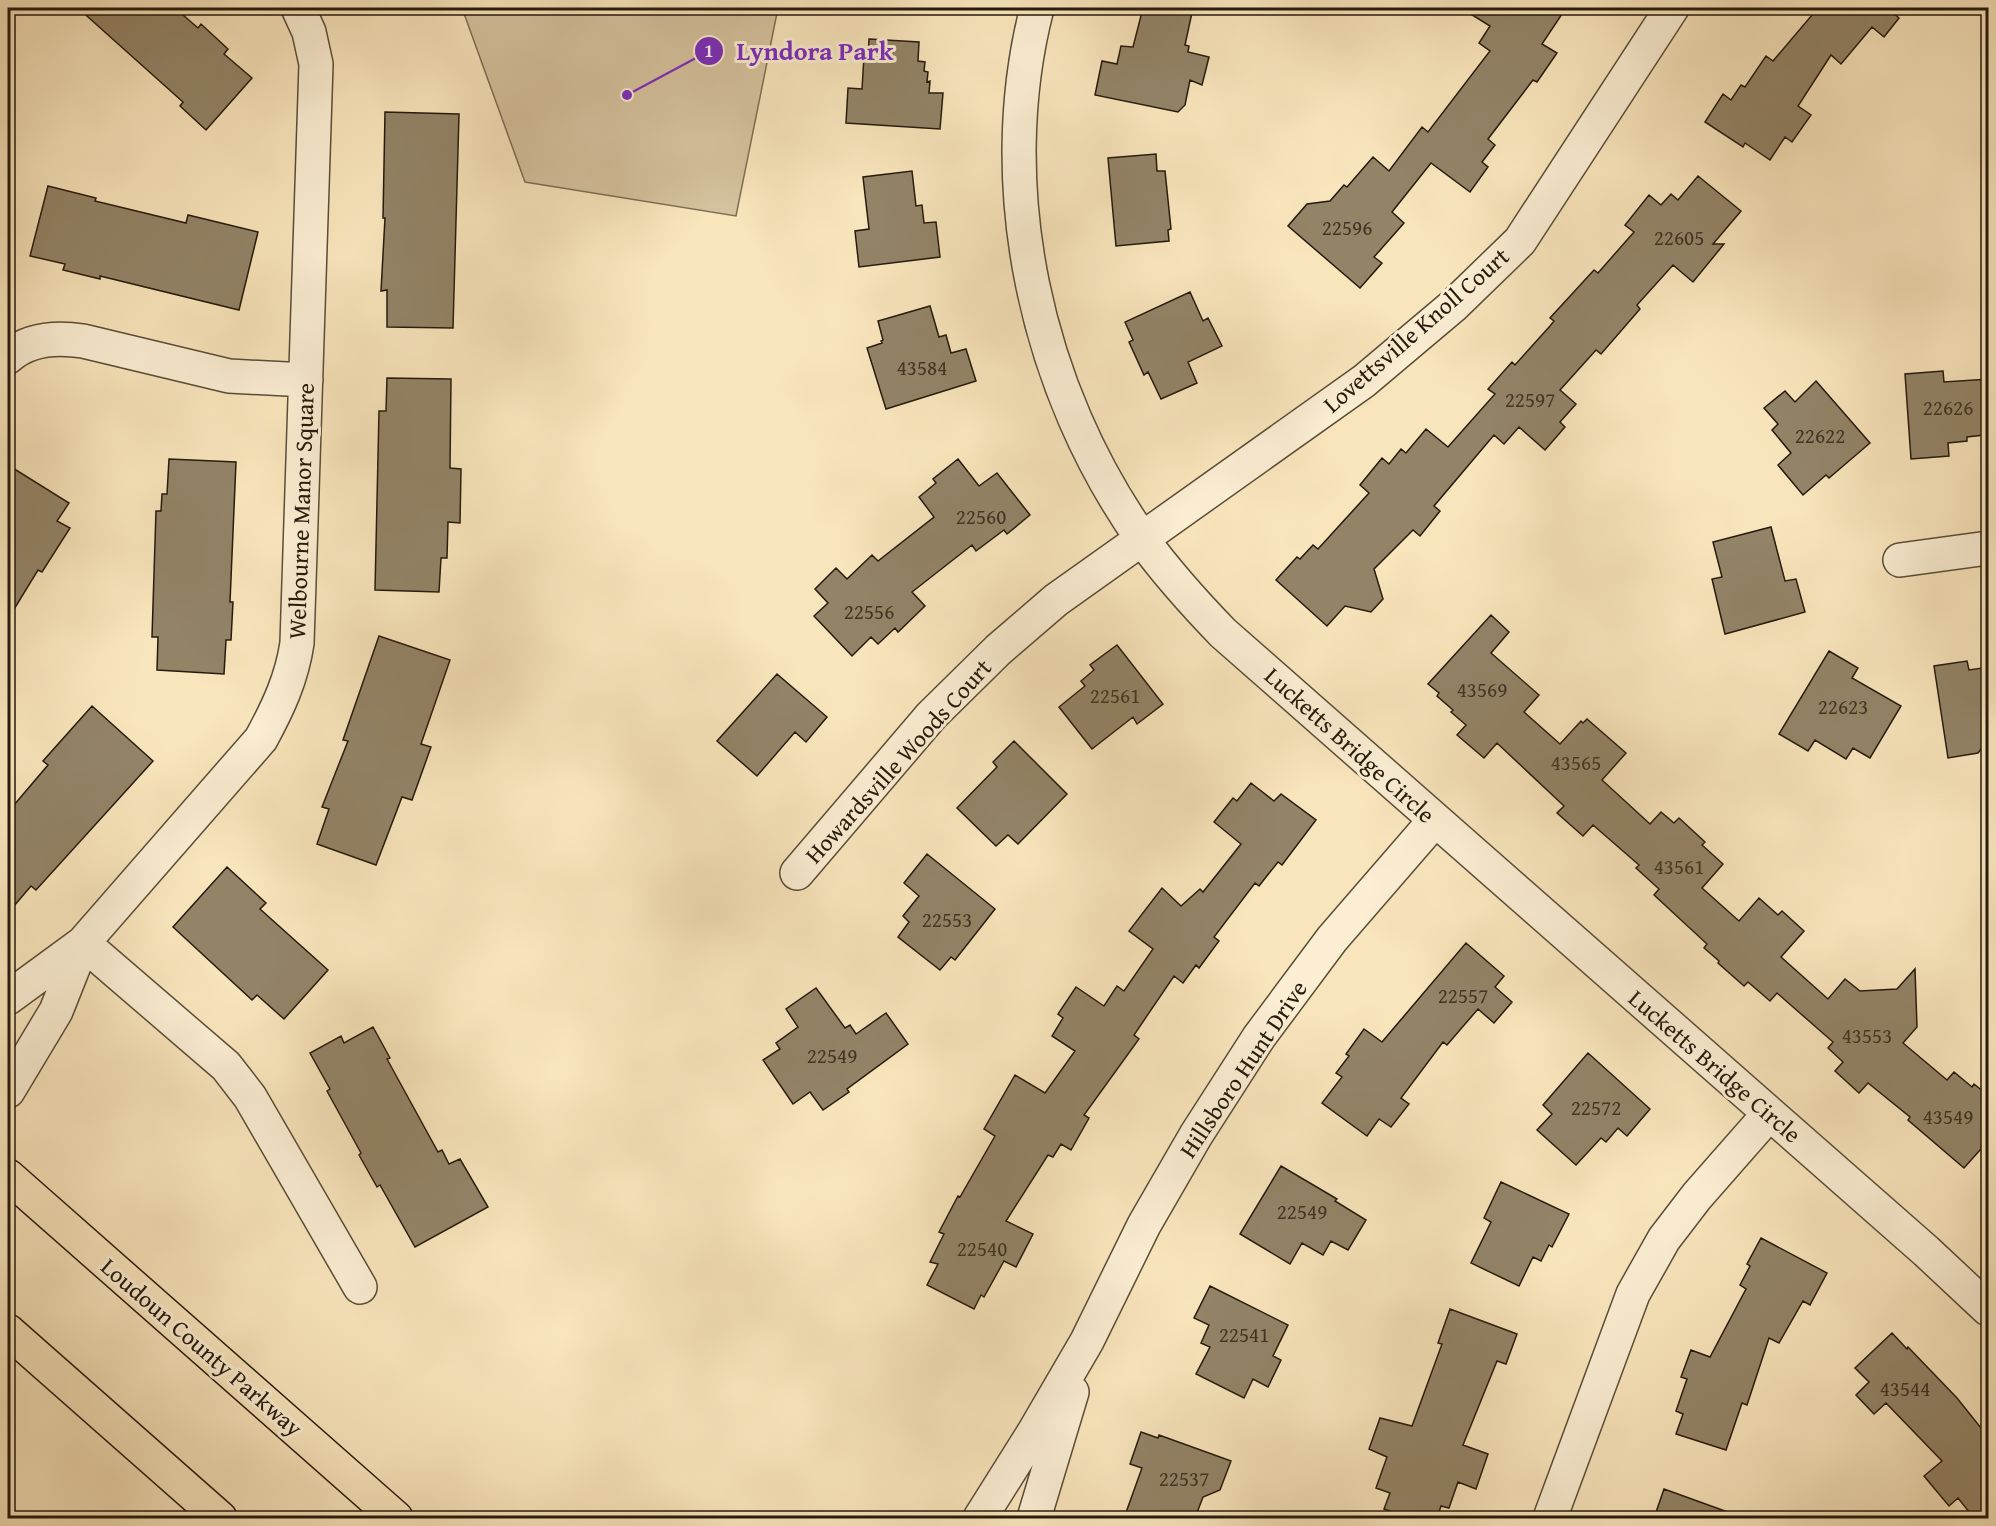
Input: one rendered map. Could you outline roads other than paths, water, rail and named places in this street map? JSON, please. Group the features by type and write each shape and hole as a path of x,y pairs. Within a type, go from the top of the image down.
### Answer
{"main road":[{"name":"Loudoun County Parkway","path":"8,1176 396,1518"},
{"path":"8,1331 220,1518"}],"street":[{"name":"Welbourne Manor Square","path":"8,998 84,943 261,739 282,700 297,643 316,64 309,32 298,8"},
{"name":"Lucketts Bridge Circle","path":"1037,8 1026,62 1019,137 1022,205 1031,277 1048,349 1074,418 1105,481 1142,539 1179,586 1223,633 1989,1309"},
{"name":"Lovettsville Knoll Court","path":"1142,539 1364,381 1453,306 1520,241 1672,8"},
{"path":"8,357 36,342 62,338 83,340 229,376 306,380"},
{"name":"Howardsville Woods Court","path":"797,873 931,716 998,650 1056,600 1142,539"},
{"path":"1900,560 1989,548"},
{"name":"Hillsboro Hunt Drive","path":"980,1518 1087,1341 1144,1225 1196,1135 1259,1037 1332,939 1435,820"},
{"name":"Welbourne Manor Square","path":"8,1091 56,1011 84,943"},
{"path":"84,943 226,1066 250,1097 360,1287"},
{"path":"1550,1518 1634,1294 1664,1239 1697,1196 1769,1113"},
{"name":"Hillsboro Hunt Drive","path":"1034,1518 1087,1341"}],"place":[{"name":"Lyndora Park","path":"627,95"}]}
